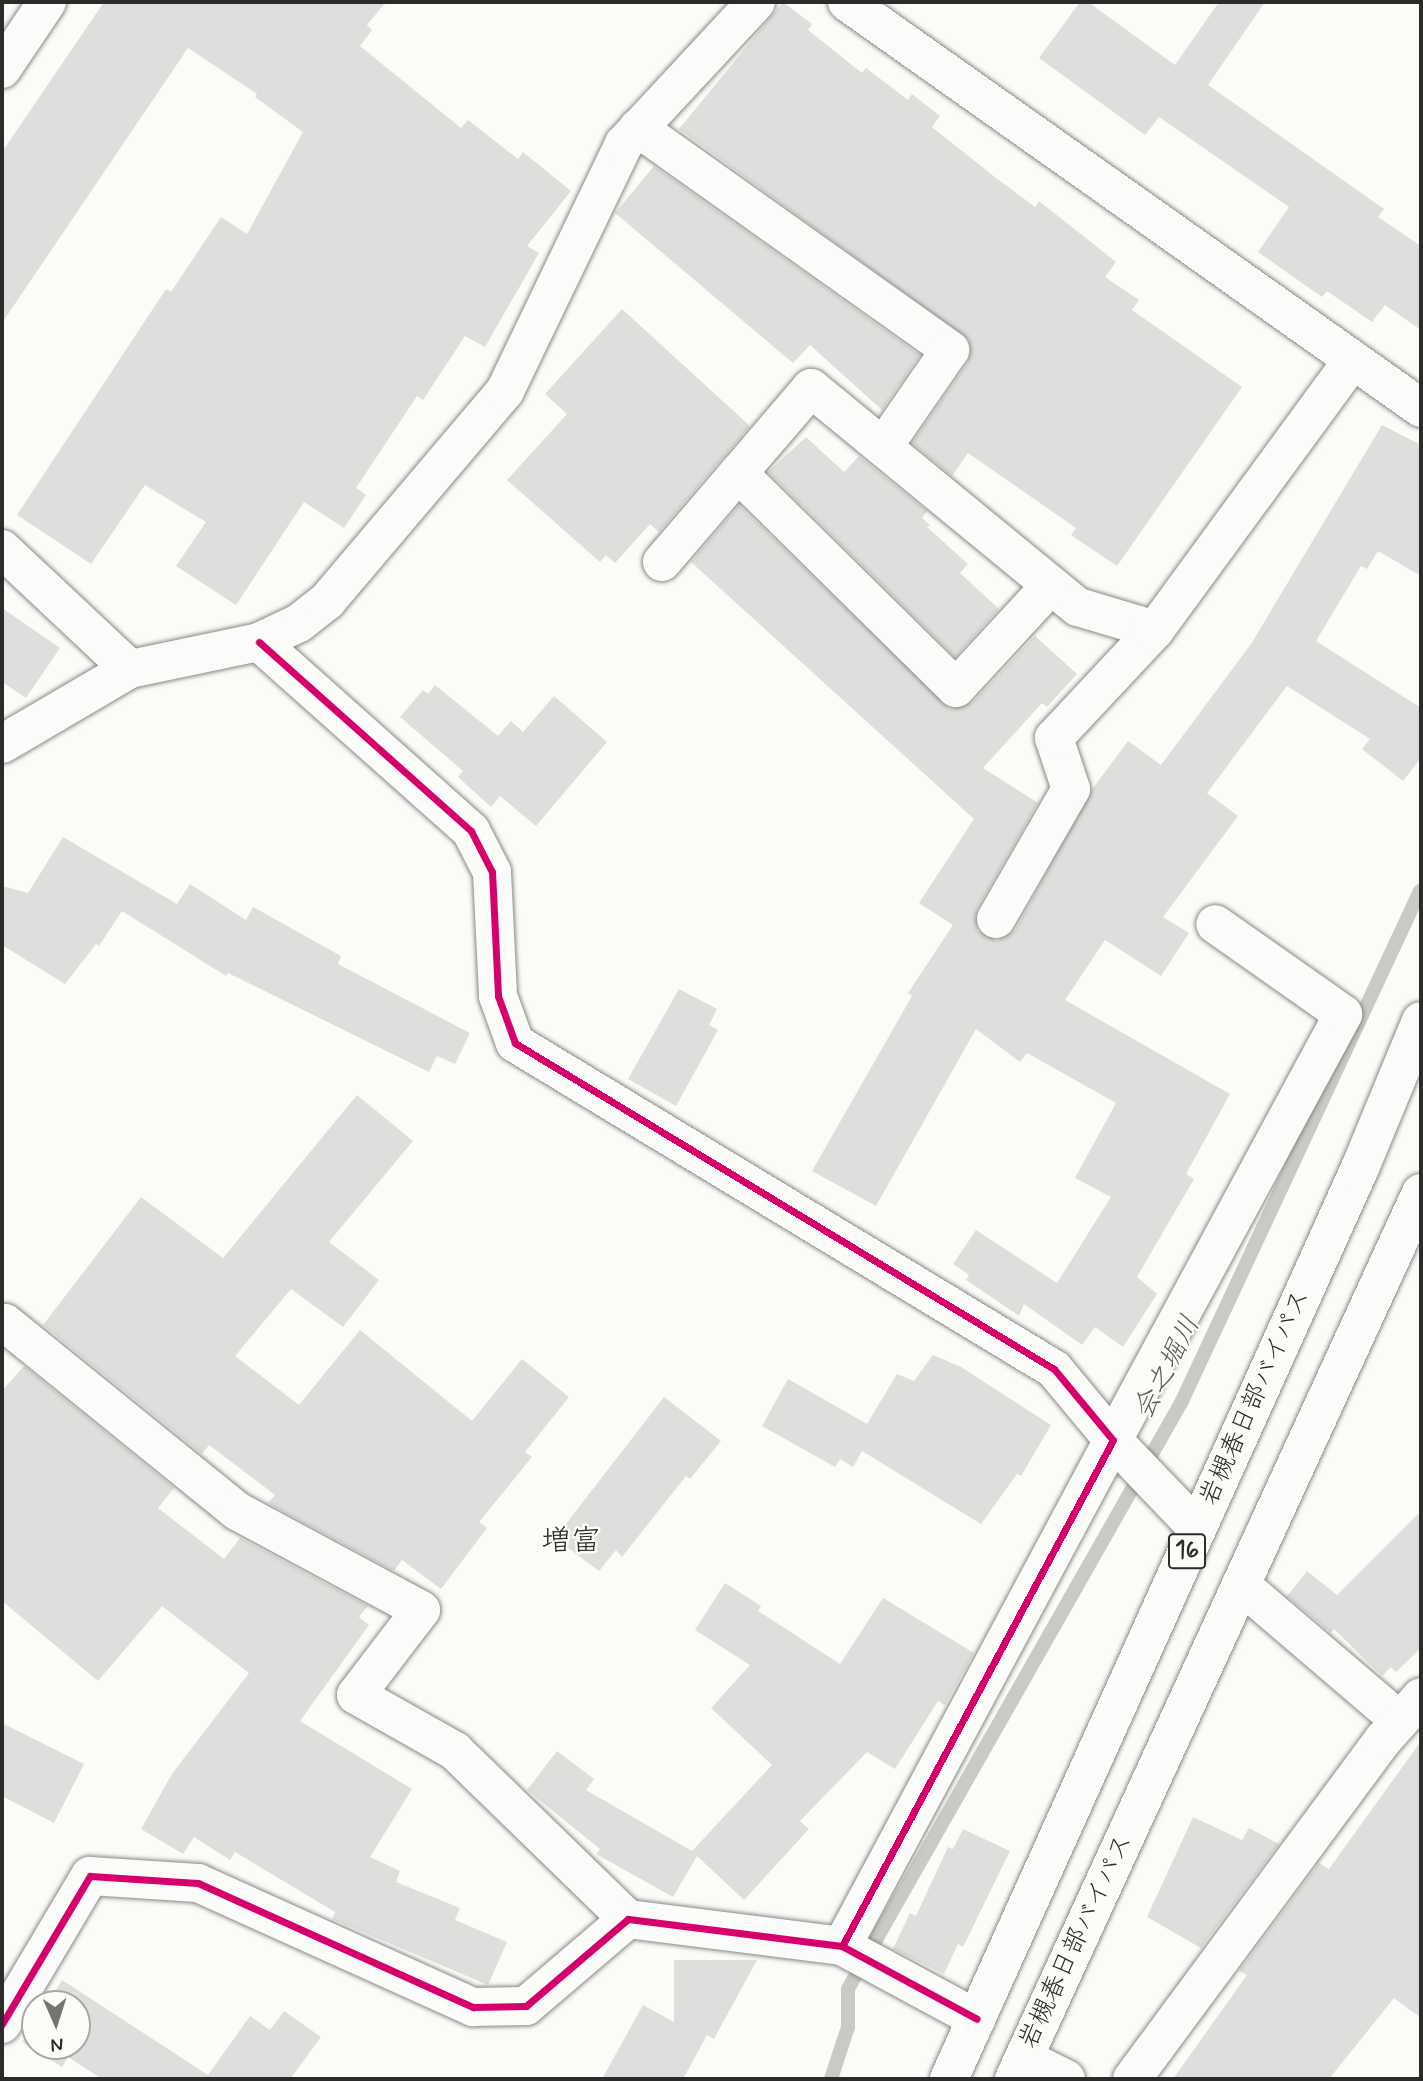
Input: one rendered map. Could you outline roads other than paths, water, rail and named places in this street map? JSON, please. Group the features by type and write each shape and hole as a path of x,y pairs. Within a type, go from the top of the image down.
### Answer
{"main road":[{"path":"2,68 47,2"},
{"path":"2,744 130,669 259,642 299,623 327,601 505,391 624,144 755,2"},
{"path":"847,2 1421,408"},
{"path":"638,128 950,350 883,447"},
{"path":"996,919 1071,789 1054,738 1155,630 1352,361"},
{"path":"662,562 811,388 1077,607 1155,630"},
{"path":"738,473 956,688 1051,585"},
{"path":"2,549 130,669"},
{"path":"259,642 471,831 492,872 498,996 515,1043 1054,1369 1113,1440 1197,1528"},
{"path":"843,1947 1343,1014 1215,924"},
{"name":"岩槻春日部バイパス","path":"949,2079 1421,1021"},
{"name":"岩槻春日部バイパス","path":"1019,2069 1421,1194"},
{"path":"2,1326 5,1323 237,1511 421,1610 356,1695 455,1751 628,1919 843,1947 977,2019"},
{"path":"1132,2079 1411,1709 1241,1585"},
{"path":"2,2024 90,1876 198,1883 473,2007 526,2006 628,1919"},
{"path":"1019,2069 1066,2079"}],"waterway":[{"name":"会之堀川","path":"831,2079 848,2027 848,1989 1182,1401 1420,891"}],"district":[{"name":"増富","path":"571,1542"}]}
